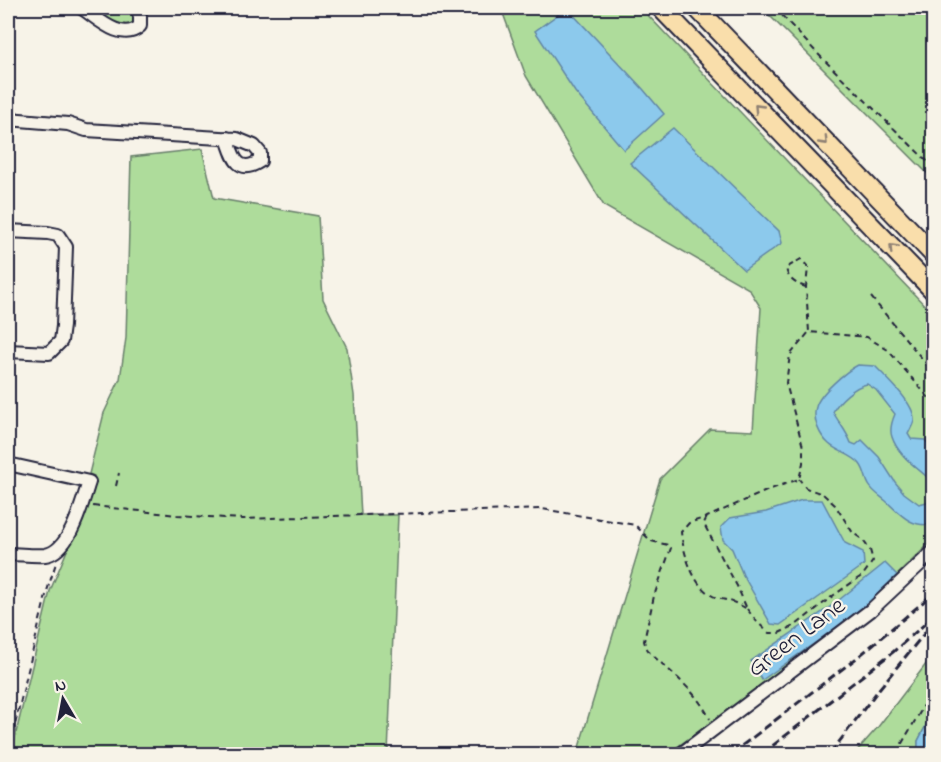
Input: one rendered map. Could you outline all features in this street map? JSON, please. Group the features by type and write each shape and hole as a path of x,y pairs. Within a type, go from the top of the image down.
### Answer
{"highway":[{"path":"661,8 933,291"},
{"path":"697,8 933,255"}],"street":[{"path":"82,8 110,27 126,33 135,31 140,26 137,8"},
{"path":"8,119 71,125 86,130 227,138"},
{"path":"8,231 48,232 58,235 66,247 61,341 49,352 8,351"},
{"path":"8,464 89,482 68,536 56,551 45,555 8,554"},
{"name":"Green Lane","path":"681,754 871,610 933,551"}],"path":[{"path":"775,8 817,54 933,168"},
{"path":"799,479 803,463 802,447 786,383 790,355 809,333 806,287 808,267 801,259 786,268 787,274 795,283 806,287"},
{"path":"871,297 933,373"},
{"path":"809,333 867,336 888,350 933,404"},
{"path":"116,486 119,473"},
{"path":"747,609 730,601 713,597 702,589 690,567 682,545 681,532 688,524 799,479"},
{"path":"707,517 704,523 706,528 747,609 769,633 779,633 795,625 863,575 873,561 870,550 862,538 853,533 835,505 823,494 806,488 799,479"},
{"path":"81,504 177,515 242,519 543,509 635,525 651,541 669,545 671,548 654,596 644,641 645,647 697,697 705,707 715,729"},
{"path":"8,754 46,591 56,562 56,551"},
{"path":"901,754 901,745 933,688"}],"green space":[{"path":"82,8 137,8 140,16 126,32"},
{"path":"501,8 641,8 933,314 933,540 859,612 667,754 577,754 660,479 710,429 753,431 761,308 749,289 604,206 526,76"},
{"path":"762,8 933,8 933,179"},
{"path":"202,149 214,198 318,216 323,299 347,348 354,395 361,515 398,515 388,754 11,754 50,591 81,517 94,476 89,474 104,413 120,379 126,338 131,157"},
{"path":"933,655 933,712 918,741 918,754 854,754 878,727"}],"water":[{"path":"567,8 664,114 624,150 575,92 535,31"},
{"path":"673,128 779,231 782,243 744,270 630,163"},
{"path":"858,365 875,366 910,406 914,420 908,434 911,439 925,440 933,449 933,482 904,456 895,444 891,431 895,414 876,390 867,384 857,388 843,399 833,412 851,443 856,445 862,440 879,457 904,493 919,504 933,497 933,524 918,524 902,515 875,492 857,461 829,444 820,432 815,417 818,402 834,383"},
{"path":"802,500 822,500 845,543 863,552 864,565 780,625 771,624 743,575 732,549 723,540 721,527 730,518 766,512"},
{"path":"885,563 897,575 859,612 762,680 751,661 834,604"},
{"path":"933,712 933,754 918,754 918,741"}],"railway":[{"path":"731,754 858,657 934,593"},
{"path":"762,754 893,652 934,616"},
{"path":"830,754 928,629"}]}
